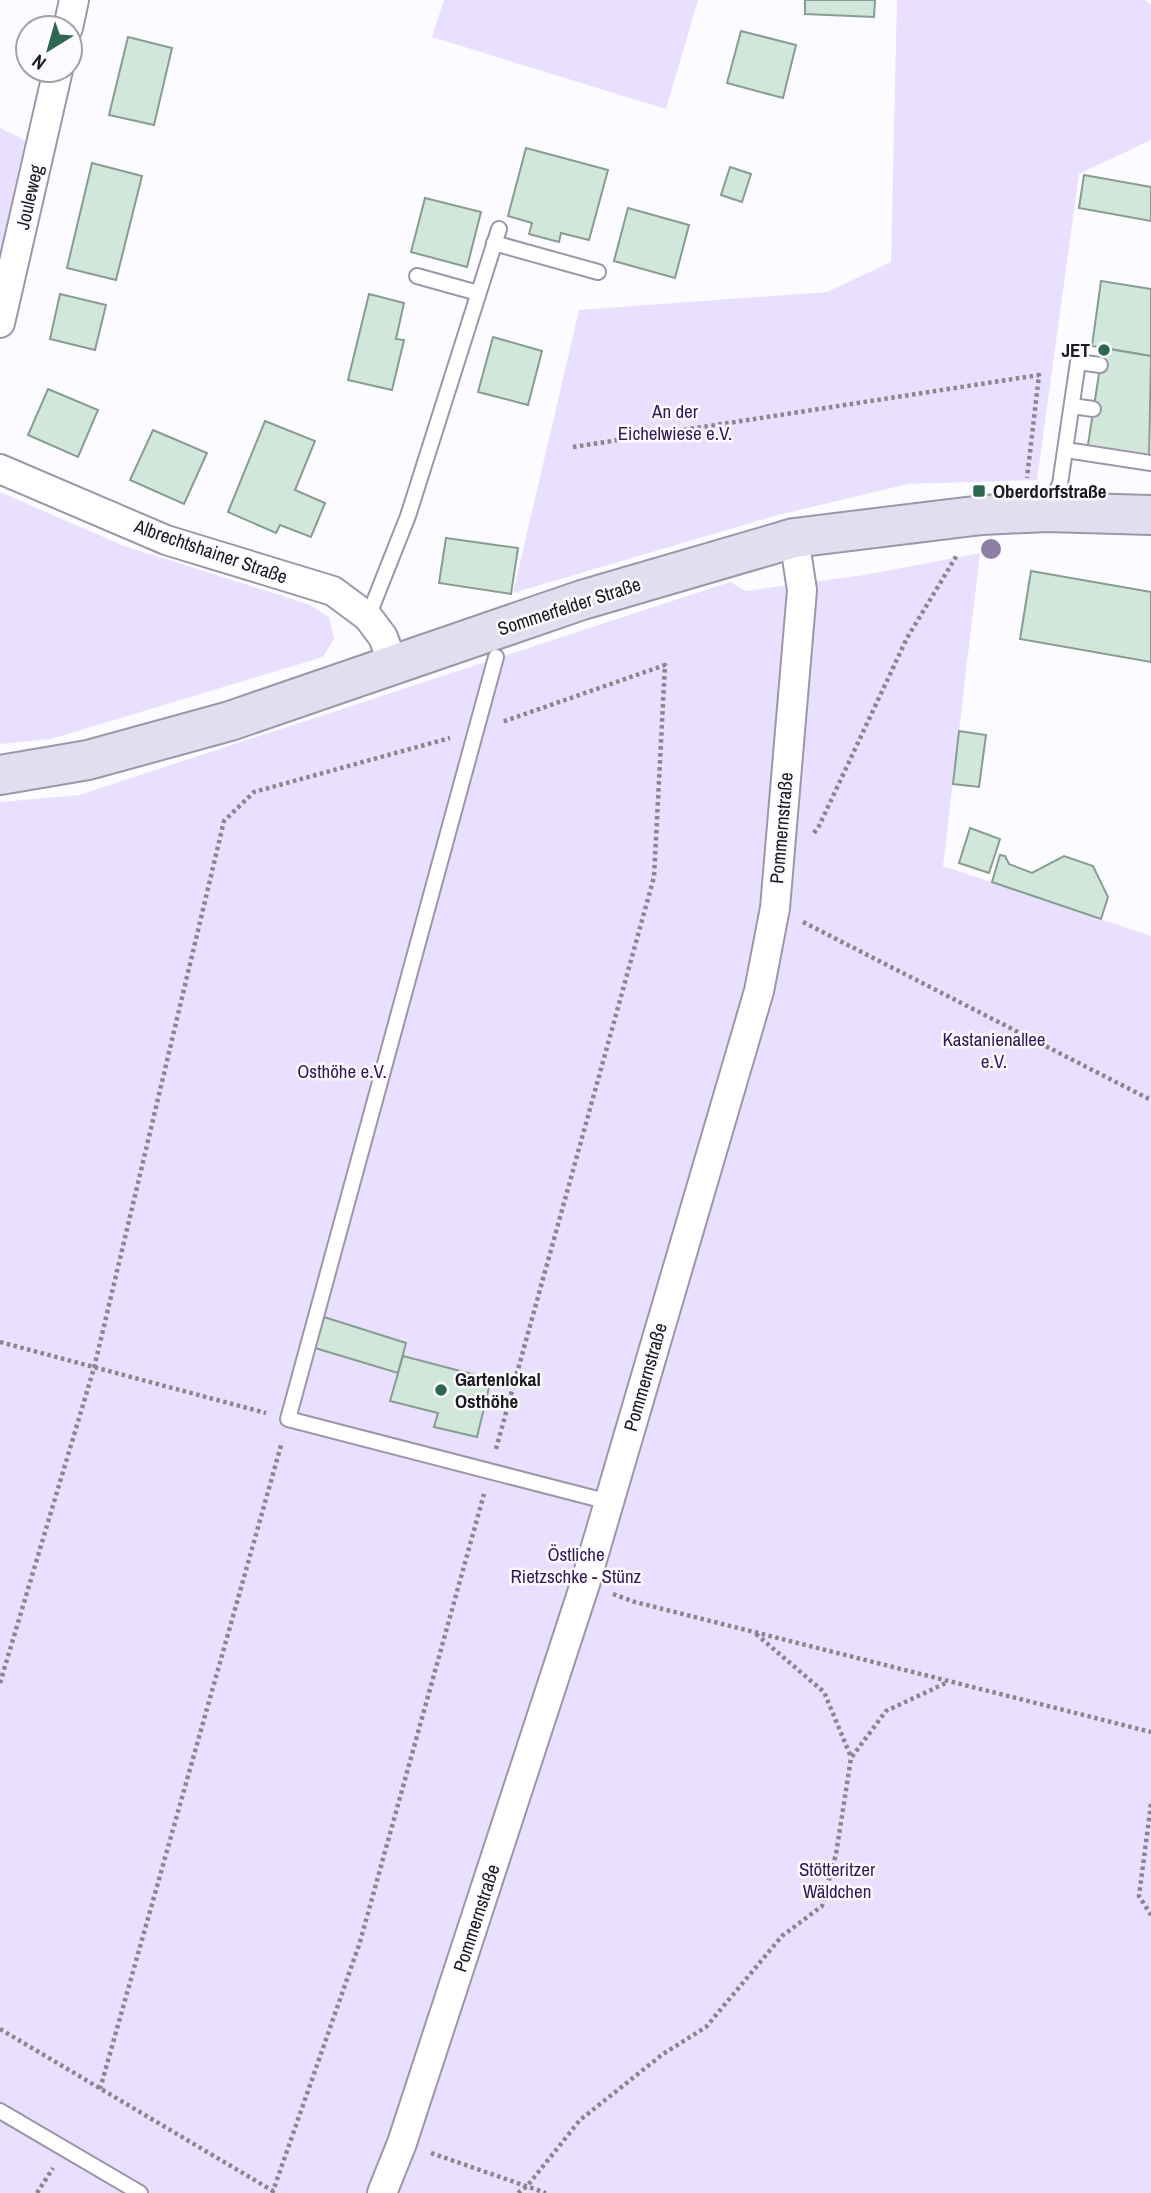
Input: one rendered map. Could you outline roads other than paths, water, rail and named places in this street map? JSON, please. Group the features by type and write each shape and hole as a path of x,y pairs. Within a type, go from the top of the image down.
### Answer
{"main road":[{"name":"Sommerfelder Straße","path":"0,775 89,760 230,721 582,600 794,538 982,515 1037,498 1151,515"}],"street":[{"name":"Jouleweg","path":"0,323 55,84"},
{"name":"Albrechtshainer Straße","path":"0,469 166,540 333,592 368,617 383,637 393,664"},
{"name":"Pommernstraße","path":"382,2193 402,2143 585,1584 759,991 775,908 802,590 794,538"}],"lane":[{"path":"368,617 408,516 497,236 598,272"},
{"path":"417,276 478,293"},
{"path":"1037,498 1060,484 1078,362 1100,365"},
{"path":"1072,406 1093,409"},
{"path":"1066,450 1151,463"},
{"path":"496,657 288,1419 609,1502"},
{"path":"0,2111 140,2193"}],"place":[{"name":"JET","path":"1104,350"},
{"name":"Oberdorfstraße","path":"979,491"},
{"name":"Gartenlokal Osthöhe","path":"441,1390"}],"park label":[{"name":"An der Eichelwiese e.V.","path":"675,422"},
{"name":"Kastanienallee e.V.","path":"994,1050"},
{"name":"Osthöhe e.V.","path":"342,1071"},
{"name":"Östliche Rietzschke - Stünz","path":"576,1565"},
{"name":"Stötteritzer Wäldchen","path":"837,1880"}]}
